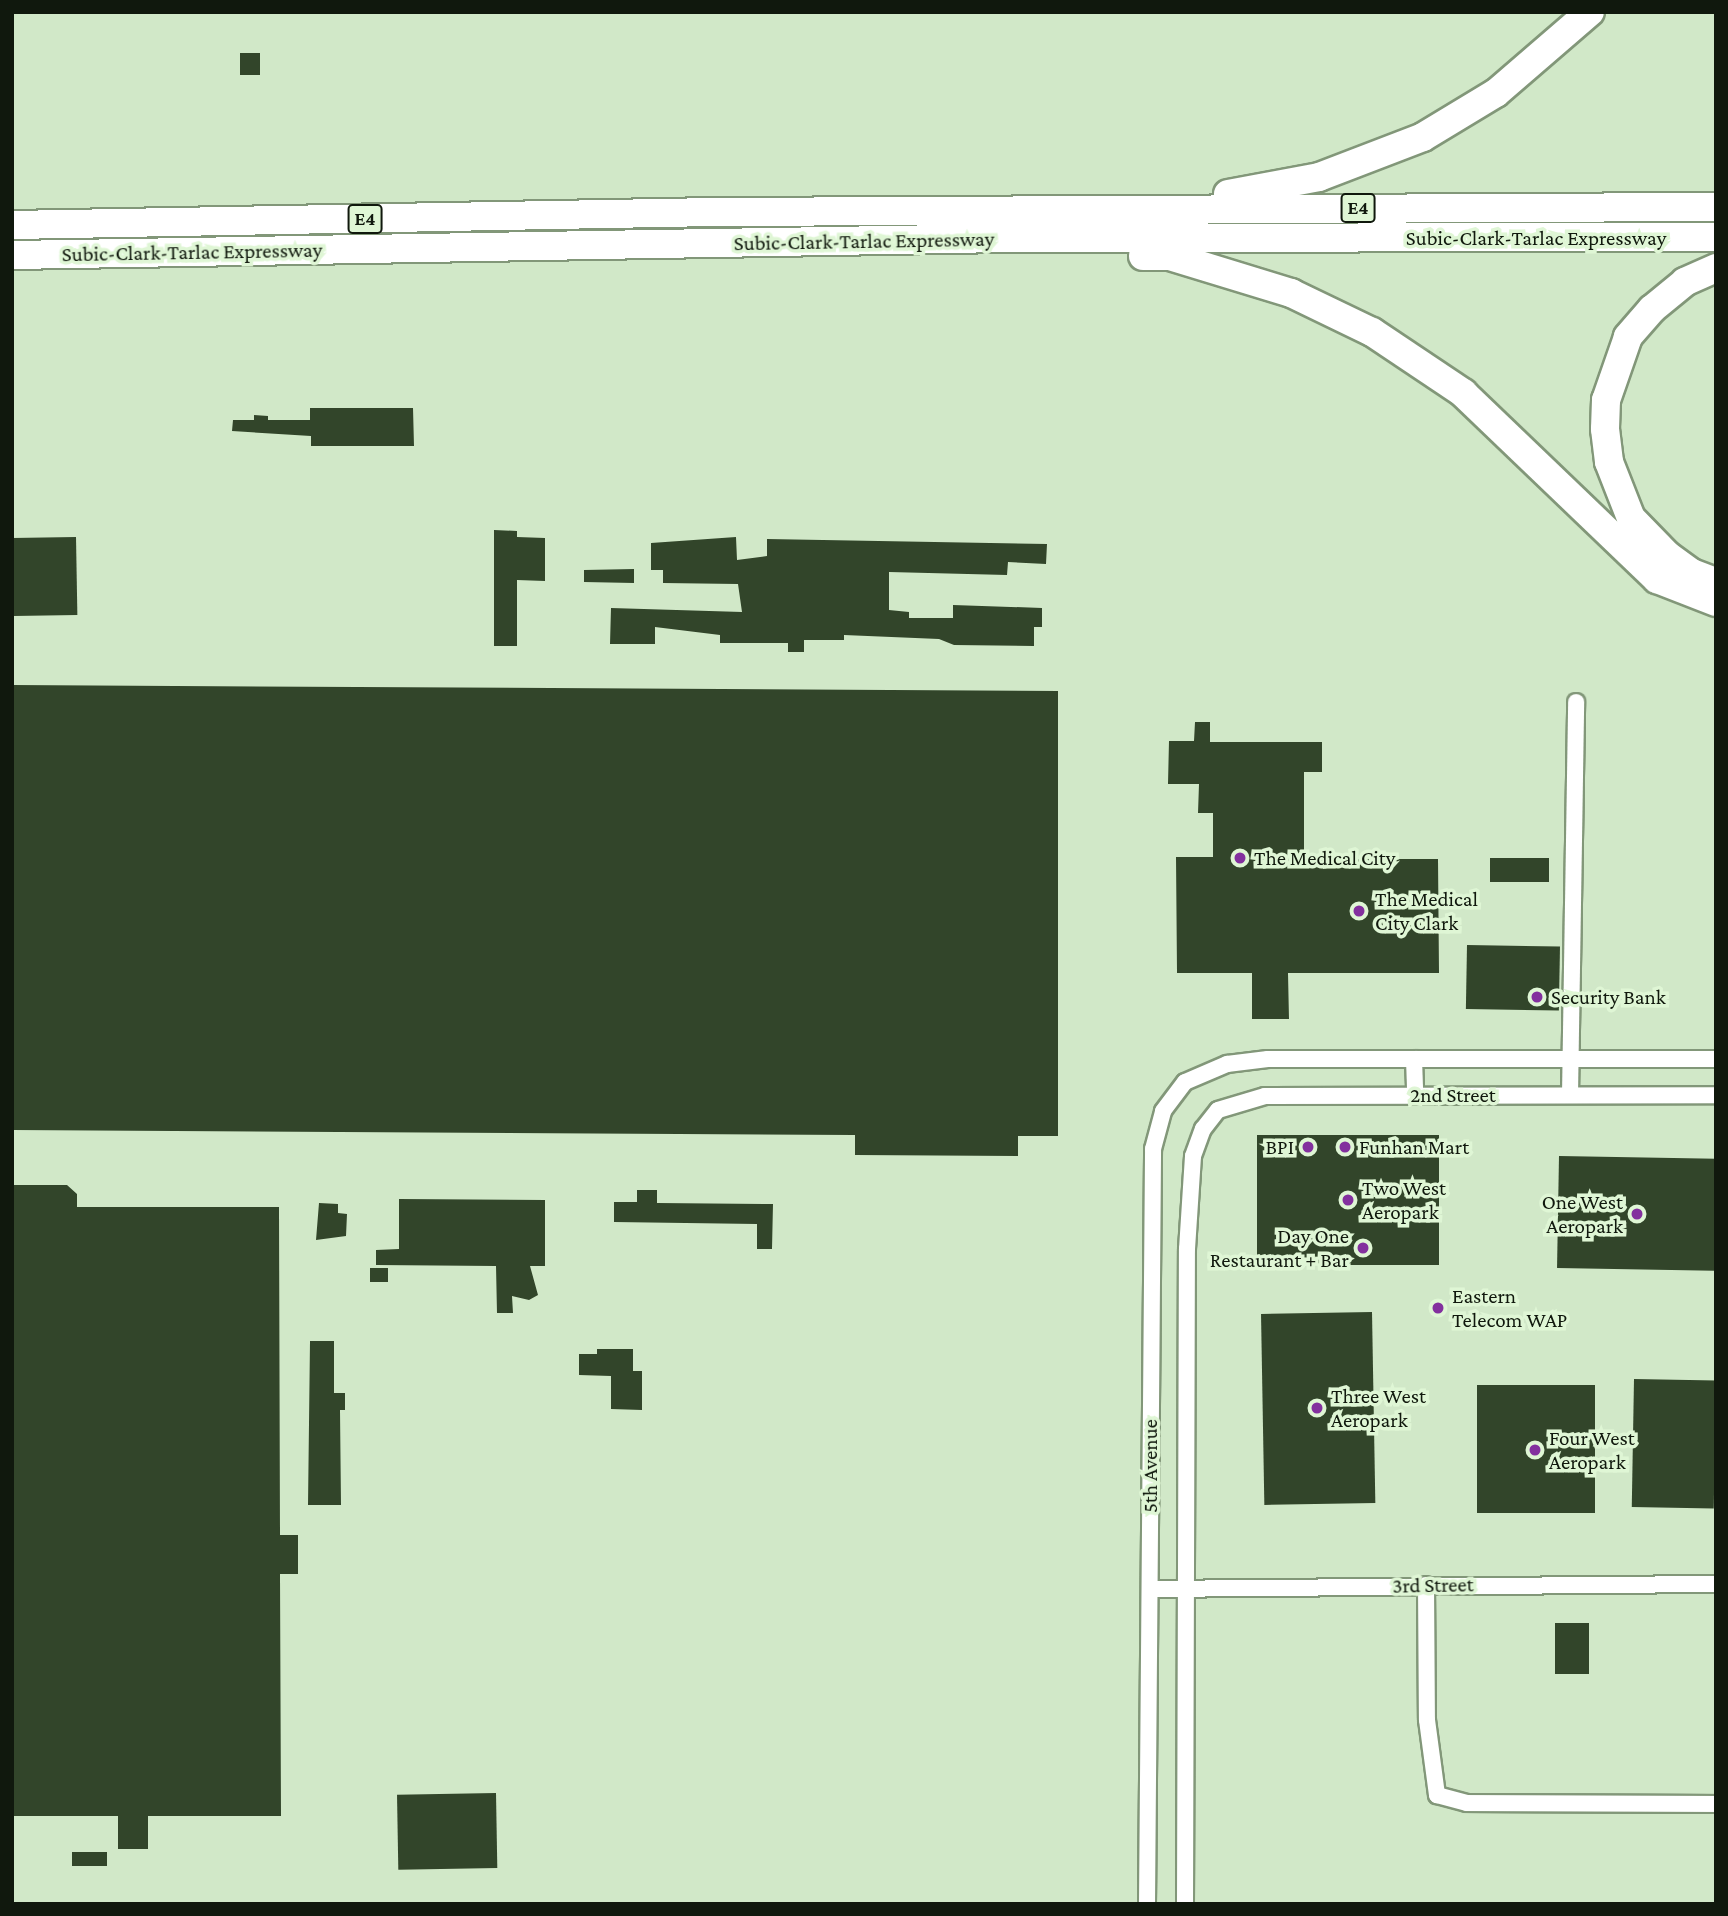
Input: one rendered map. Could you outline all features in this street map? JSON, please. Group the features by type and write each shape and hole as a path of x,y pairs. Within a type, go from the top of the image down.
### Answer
{"highway":[{"path":"1001,209 1124,196 1252,191 1362,164 1480,104 1590,12"},
{"name":"Subic-Clark-Tarlac Expressway","path":"12,225 1001,209 1716,207"},
{"name":"Subic-Clark-Tarlac Expressway","path":"12,255 1005,239 1716,237"},
{"path":"1005,239 1080,256 1170,256 1292,293 1372,332 1463,393 1657,579 1716,602"},
{"path":"1716,268 1685,282 1652,309 1628,337 1606,400 1605,429 1609,463 1631,518 1667,555 1692,573 1716,582"}],"street":[{"path":"1570,1095 1576,702"},
{"name":"2nd Street","path":"1227,1064 1268,1059 1716,1059"},
{"path":"1414,1059 1415,1095"},
{"name":"5th Avenue","path":"1147,1904 1153,1149 1163,1111 1185,1082 1227,1064"},
{"name":"2nd Street","path":"1203,1129 1218,1110 1239,1100 1415,1095 1716,1094"},
{"name":"5th Avenue","path":"1185,1904 1187,1249 1193,1156 1203,1129"},
{"name":"3rd Street","path":"1150,1588 1716,1584"},
{"path":"1426,1585 1427,1720 1437,1795 1467,1803 1716,1804"}],"building":[{"path":"240,53 260,53 260,75 240,75"},
{"path":"310,408 413,408 414,446 311,446 311,436 232,431 233,420 254,420 254,415 268,416 268,420 310,420"},
{"path":"494,530 517,531 517,537 545,538 545,581 517,580 517,646 494,646"},
{"path":"76,537 77,615 13,616 12,538"},
{"path":"736,537 737,560 767,556 767,539 1047,544 1046,564 1008,562 1007,575 889,572 889,610 909,612 909,618 953,618 953,605 1042,608 1042,627 1034,627 1034,646 954,645 939,639 844,635 844,640 804,640 804,652 788,652 788,643 720,643 720,635 655,627 655,644 610,644 611,608 742,612 738,584 663,583 663,570 651,570 651,543"},
{"path":"634,569 634,583 584,582 584,570"},
{"path":"12,685 1058,691 1058,1136 1018,1136 1018,1156 855,1155 855,1135 12,1130"},
{"name":"The Medical City","path":"1195,722 1210,722 1210,742 1322,742 1322,772 1304,772 1304,859 1438,859 1439,973 1288,973 1289,1019 1252,1019 1252,973 1177,973 1176,857 1213,857 1213,813 1198,813 1199,784 1168,784 1169,741 1194,741"},
{"path":"1490,858 1549,858 1549,882 1490,882"},
{"path":"1467,945 1560,947 1559,1011 1466,1009"},
{"name":"Two West Aeropark","path":"1257,1135 1439,1135 1439,1265 1257,1265"},
{"name":"One West Aeropark","path":"1559,1156 1716,1159 1714,1271 1557,1268"},
{"path":"12,1185 67,1185 77,1194 77,1207 279,1207 280,1535 298,1535 298,1574 280,1574 281,1816 148,1816 148,1849 118,1849 118,1816 12,1816"},
{"path":"637,1190 657,1190 657,1203 773,1204 772,1249 757,1249 757,1224 614,1222 614,1202 637,1202"},
{"path":"399,1199 545,1200 545,1266 530,1266 538,1295 529,1300 512,1296 513,1313 497,1313 496,1266 376,1265 376,1250 399,1249"},
{"path":"319,1203 338,1204 338,1213 347,1214 346,1236 316,1240"},
{"path":"370,1268 388,1268 388,1282 370,1282"},
{"name":"Three West Aeropark","path":"1372,1312 1375,1503 1264,1505 1261,1314"},
{"path":"310,1341 334,1341 334,1393 345,1393 345,1410 340,1410 341,1505 308,1505"},
{"path":"597,1349 633,1349 633,1371 642,1371 642,1410 611,1409 611,1376 579,1375 579,1354 597,1354"},
{"path":"1634,1379 1716,1380 1714,1508 1632,1507"},
{"name":"Four West Aeropark","path":"1477,1385 1595,1385 1595,1513 1477,1513"},
{"path":"1555,1623 1589,1623 1589,1674 1555,1674"},
{"path":"496,1793 497,1868 398,1870 397,1795"},
{"path":"72,1852 107,1852 107,1866 72,1866"}],"place":[{"name":"The Medical City","path":"1240,858"},
{"name":"The Medical City Clark","path":"1359,911"},
{"name":"Security Bank","path":"1537,997"},
{"name":"BPI","path":"1308,1147"},
{"name":"Funhan Mart","path":"1345,1147"},
{"name":"Two West Aeropark","path":"1348,1200"},
{"name":"One West Aeropark","path":"1637,1214"},
{"name":"Day One Restaurant + Bar","path":"1363,1248"},
{"name":"Eastern Telecom WAP","path":"1438,1308"},
{"name":"Three West Aeropark","path":"1317,1408"},
{"name":"Four West Aeropark","path":"1535,1450"}]}
